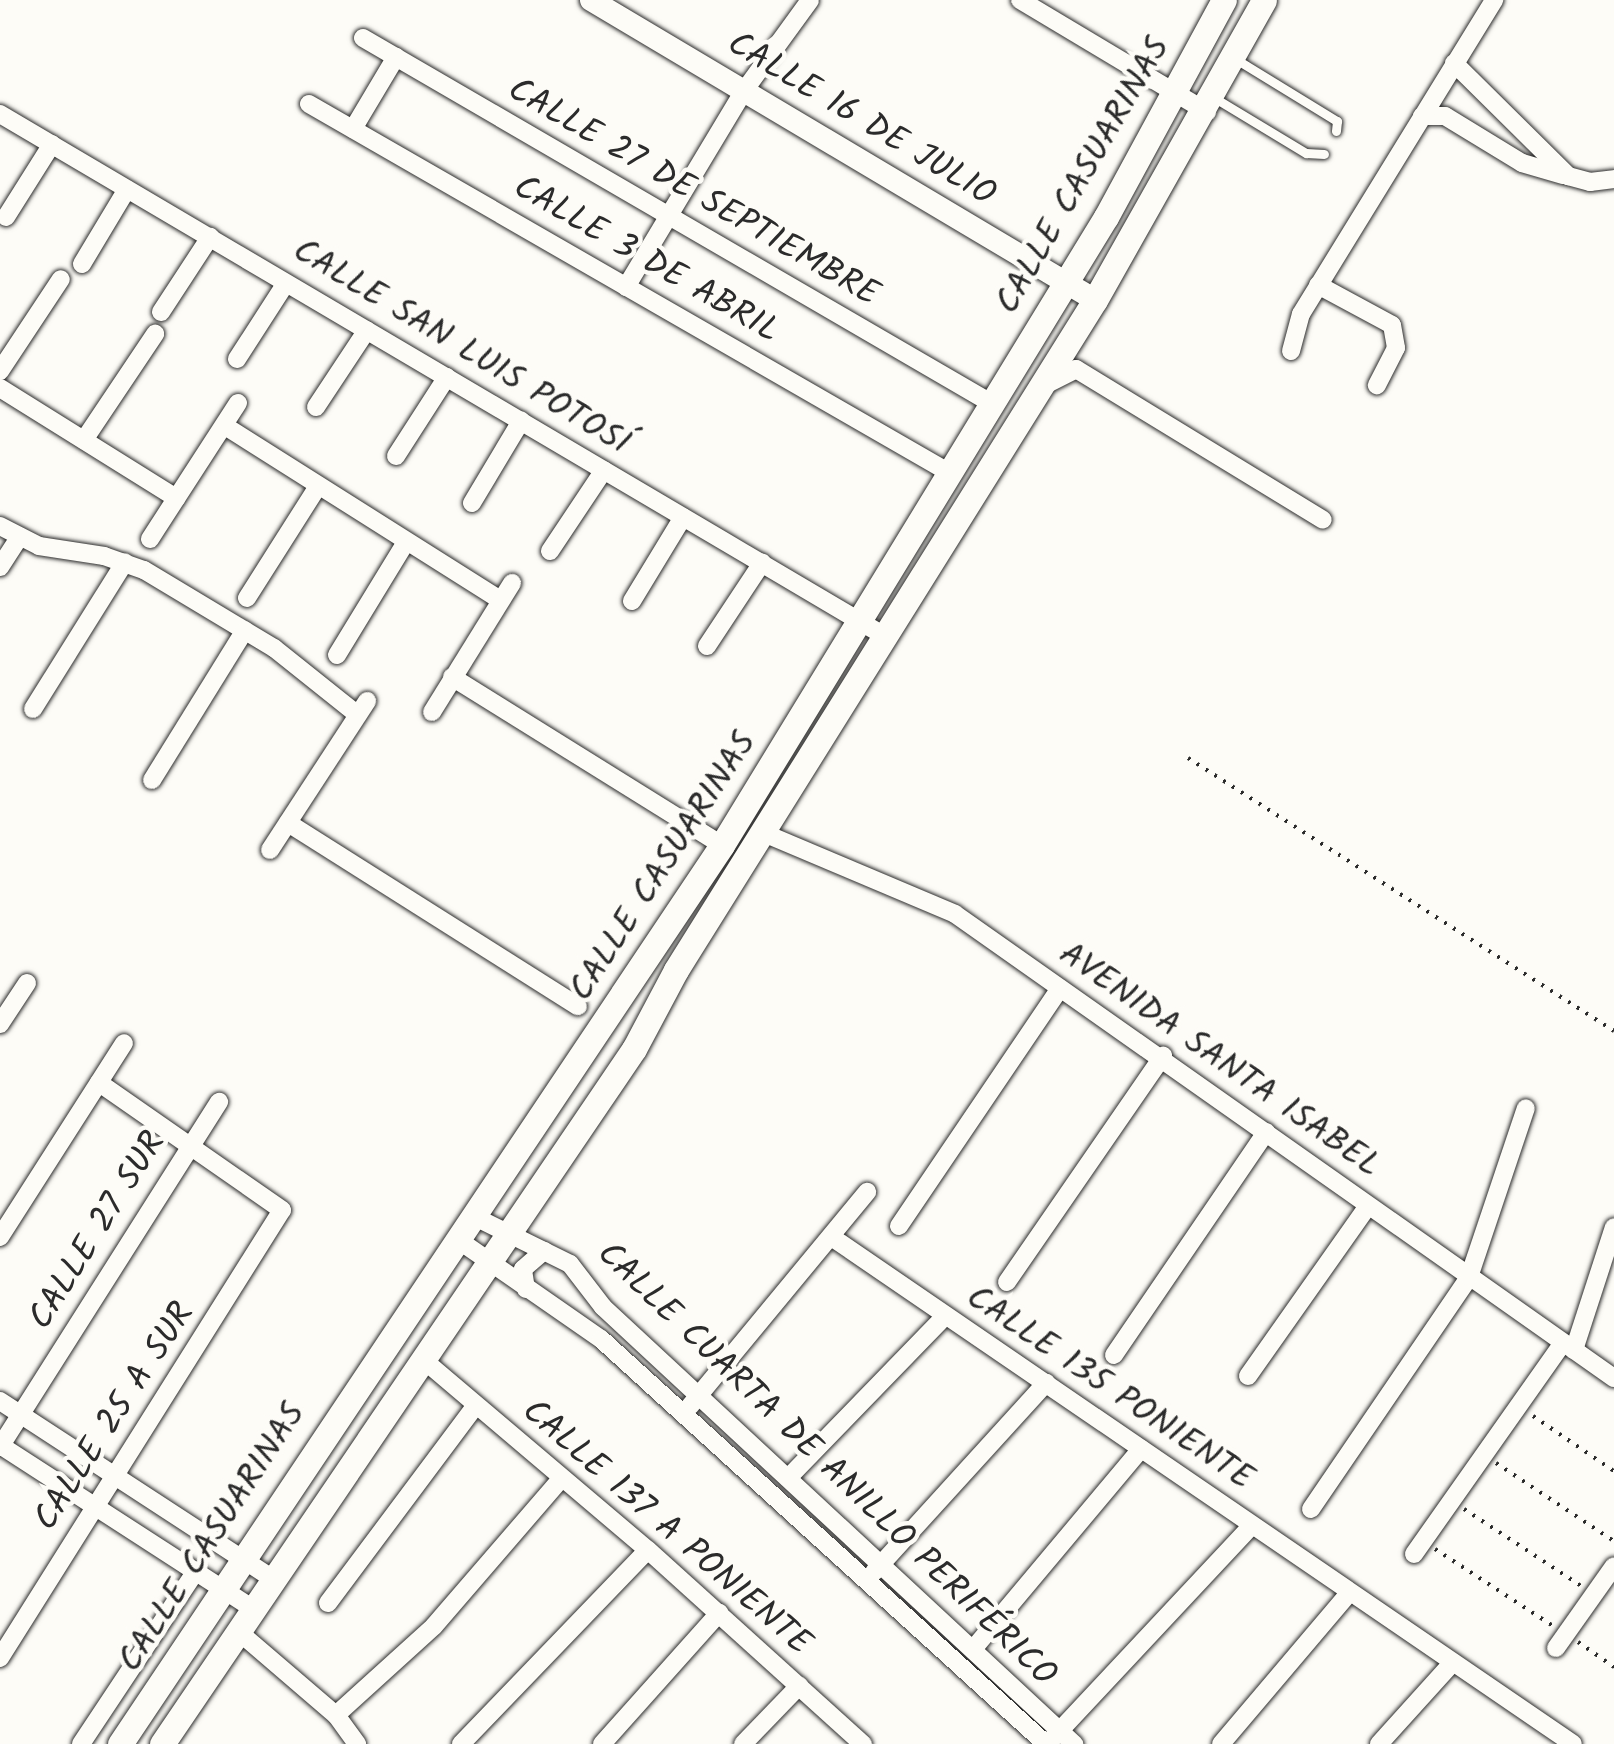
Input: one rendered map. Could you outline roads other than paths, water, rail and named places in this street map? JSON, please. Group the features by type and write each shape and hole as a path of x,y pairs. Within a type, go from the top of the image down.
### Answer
{"main road":[{"name":"CALLE CASUARINAS","path":"120,1744 220,1587 722,845 862,622 1066,282 1176,94 1224,0"},
{"name":"CALLE CASUARINAS","path":"162,1744 510,1236 766,834 1095,300 1210,104 1264,0"}],"street":[{"name":"CALLE 16 DE JULIO","path":"591,0 1095,300"},
{"path":"626,287 744,90 810,0"},
{"path":"1020,0 1176,94 1210,104"},
{"path":"1291,352 1300,314 1494,0"},
{"name":"CALLE 27 DE SEPTIEMBRE","path":"362,38 990,404"},
{"path":"353,129 396,58"},
{"path":"1454,64 1568,176"},
{"name":"CALLE 3 DE ABRIL","path":"309,104 950,473"},
{"name":"CALLE SAN LUIS POTOSÍ","path":"0,114 888,638"},
{"path":"1422,116 1445,116 1522,163 1568,176 1612,176"},
{"path":"6,217 52,144"},
{"path":"82,264 127,189"},
{"path":"161,312 210,238"},
{"path":"0,370 60,279"},
{"path":"237,359 286,283"},
{"path":"1318,284 1392,325 1396,348 1377,385"},
{"path":"316,407 367,330"},
{"path":"84,440 155,334"},
{"path":"1039,387 1076,369 1323,520"},
{"path":"396,456 447,377"},
{"path":"0,388 176,498"},
{"path":"150,539 238,404"},
{"path":"472,503 522,421"},
{"path":"225,426 500,600"},
{"path":"550,550 604,470"},
{"path":"247,598 318,486"},
{"path":"632,600 683,516"},
{"path":"0,526 18,538 125,562 245,630 363,708 270,850"},
{"path":"0,567 18,538"},
{"path":"336,655 406,542"},
{"path":"34,709 125,562"},
{"path":"707,646 762,563"},
{"path":"432,712 512,583"},
{"path":"152,780 245,630"},
{"path":"452,677 722,845"},
{"path":"288,823 578,1006"},
{"name":"AVENIDA SANTA ISABEL","path":"766,834 931,900 1162,1056 1614,1378"},
{"path":"0,1024 27,983"},
{"path":"899,1226 1060,988"},
{"path":"0,1237 6,1215 124,1043"},
{"path":"1007,1282 1162,1056"},
{"path":"99,1083 192,1144"},
{"name":"CALLE 27 SUR","path":"0,1446 219,1102"},
{"path":"1311,1509 1469,1277 1526,1108"},
{"path":"1114,1355 1266,1132"},
{"name":"CALLE 25 A SUR","path":"0,1658 282,1210 192,1144"},
{"path":"684,1414 867,1192"},
{"path":"1248,1376 1368,1206"},
{"name":"CALLE CUARTA DE ANILLO PERIFÉRICO","path":"473,1216 544,1252 581,1278 698,1397 974,1648 1051,1740"},
{"path":"1419,1548 1517,1405 1583,1325 1614,1227"},
{"name":"CALLE 135 PONIENTE","path":"832,1238 1453,1662 1561,1741"},
{"name":"CALLE CUARTA DE ANILLO PERIFÉRICO","path":"457,1239 601,1339 1051,1740 1074,1744"},
{"path":"526,1289 523,1268 544,1252"},
{"path":"549,1306 576,1299 581,1278"},
{"path":"788,1478 944,1317"},
{"name":"CALLE 137 A PONIENTE","path":"426,1362 560,1480 648,1550 863,1744"},
{"path":"867,1580 1046,1384"},
{"path":"0,1401 275,1580"},
{"path":"328,1604 476,1405"},
{"path":"0,1446 255,1610"},
{"path":"974,1648 1141,1449"},
{"path":"336,1715 434,1626 560,1480"},
{"path":"1051,1740 1252,1524"},
{"path":"462,1744 648,1550"},
{"path":"1561,1641 1614,1566"},
{"path":"81,1744 196,1571"},
{"path":"1222,1744 1350,1592"},
{"path":"602,1744 719,1613"},
{"path":"239,1632 336,1715 356,1744"},
{"path":"1379,1744 1453,1662"},
{"path":"743,1744 799,1686"}],"lane":[{"path":"1234,58 1337,121 1336,131"},
{"path":"1210,104 1306,153 1324,154"}]}
